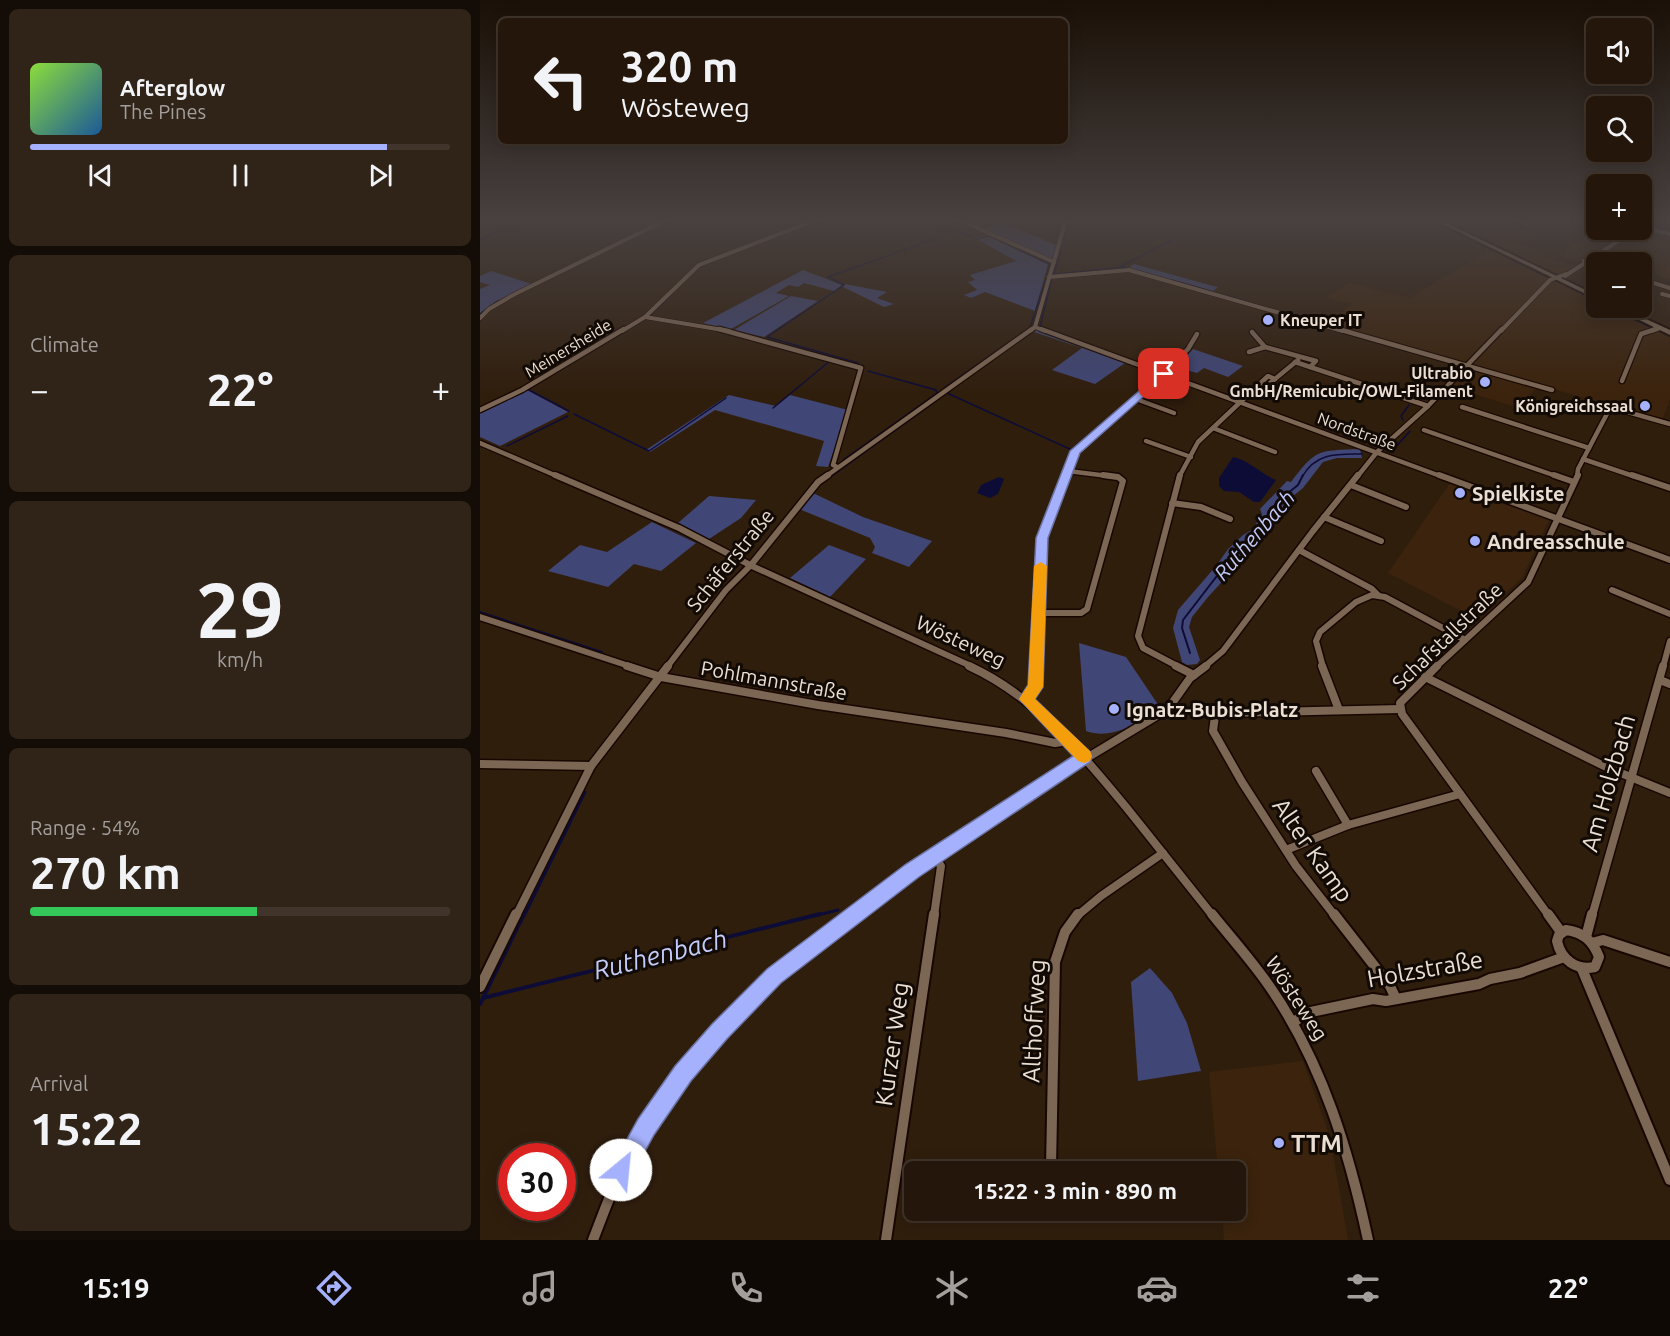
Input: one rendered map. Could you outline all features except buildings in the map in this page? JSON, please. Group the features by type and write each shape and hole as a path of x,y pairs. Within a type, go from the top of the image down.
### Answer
{"main road":[{"path":"1549,276 1586,293"},
{"path":"1639,318 1670,333"}],"street":[{"path":"480,318 489,309 552,276"},
{"name":"Meinersheide","path":"480,410 522,390 645,317 688,276"},
{"path":"1035,327 1049,277 1062,276"},
{"path":"1150,276 1552,390"},
{"path":"593,1240 628,1156 683,1073 719,1031 774,976 810,946 934,856 1084,757 1168,709 1194,675 1216,660 1324,517 1377,452 1428,406 1555,279 1562,276"},
{"path":"1652,282 1670,288"},
{"path":"1662,294 1670,296"},
{"path":"645,317 730,331 861,368 833,465 837,467"},
{"name":"Nordstraße","path":"1035,327 1670,560"},
{"name":"Schäferstraße","path":"480,987 591,766 726,590 752,566 818,482 1035,327"},
{"path":"1622,381 1641,334 1660,328"},
{"path":"1252,332 1264,347 1310,367 1428,406"},
{"path":"1027,699 1035,687 1042,538 1075,451 1164,374 1188,349 1197,334"},
{"path":"1249,352 1264,347"},
{"path":"1194,675 1143,648 1138,636 1178,478 1198,442 1238,402 1257,385 1264,388 1297,360"},
{"path":"1136,399 1174,412"},
{"path":"1462,407 1589,448"},
{"name":"Schafstallstraße","path":"1561,932 1400,709 1400,703 1425,676 1528,582 1583,459 1609,410 1670,424"},
{"path":"1213,428 1275,452"},
{"path":"1424,430 1574,483"},
{"path":"1146,441 1191,457"},
{"name":"Wösteweg","path":"480,442 679,528 752,566 994,676 1027,699 1084,757 1271,988 1294,1022 1329,1099 1358,1194 1368,1240"},
{"path":"1583,459 1670,488"},
{"path":"1038,613 1081,613 1087,609 1123,481 1118,477 1068,471"},
{"path":"1351,485 1406,507"},
{"path":"1172,503 1201,507 1230,519"},
{"path":"1324,517 1381,541"},
{"path":"1299,550 1372,589 1378,595 1465,640"},
{"path":"1612,590 1670,614"},
{"path":"1378,595 1364,597 1356,602 1320,632 1316,641 1317,651 1339,710 1400,709"},
{"name":"Pohlmannstraße","path":"480,617 661,677 818,705 1006,733 1054,743 1069,741"},
{"name":"Am Holzbach","path":"1589,940 1670,641"},
{"path":"1425,676 1631,779 1670,793"},
{"path":"1660,680 1670,684"},
{"name":"Alter Kamp","path":"1339,710 1227,713 1215,716 1213,730 1242,782 1286,850 1390,986 1396,999"},
{"path":"480,764 496,762 591,766"},
{"path":"1316,771 1348,825"},
{"path":"1286,850 1348,825 1460,794"},
{"name":"Althoffweg","path":"1051,1161 1054,962 1061,940 1071,923 1084,910 1163,854"},
{"name":"Kurzer Weg","path":"886,1240 941,866 934,856"},
{"path":"1572,930 1589,940 1599,957 1598,963 1589,970 1572,965 1558,948 1557,939 1561,932 1572,930"},
{"path":"1589,940 1603,940 1670,962"},
{"name":"Holzstraße","path":"1294,1022 1306,1013 1374,999 1396,999 1479,984 1490,979 1520,973 1564,957"},
{"path":"1582,969 1670,1180"}],"shaded area":[{"path":"480,276 506,276 532,284 496,301 480,313 480,289 490,285 480,282"},
{"path":"792,276 818,276 842,285 834,291 804,283 798,287 789,285 776,293 789,296 731,329 703,323"},
{"path":"971,276 1045,276 1035,311 985,292 971,298 964,295 977,290 968,282 975,280"},
{"path":"1158,276 1177,276 1218,287 1213,291"},
{"path":"1447,276 1543,276 1547,278 1546,280 1559,283 1586,296 1586,318 1630,318 1670,337 1670,400 1662,420 1328,325 1351,304 1326,297 1349,283 1410,298"},
{"path":"845,284 887,292 877,298 894,304 884,307 843,287"},
{"path":"791,296 818,301 764,337 734,330"},
{"path":"1037,330 1125,363 1095,384 1052,370 1082,348 1034,332"},
{"path":"1193,349 1243,366 1228,377 1204,368 1197,373 1176,367"},
{"path":"1469,369 1535,388 1521,409 1450,386"},
{"path":"527,390 568,412 500,446 480,437 480,413"},
{"path":"729,395 776,406 790,395 848,410 828,467 816,466 824,441 715,410 650,452 646,450"},
{"path":"1360,449 1362,458 1337,458 1323,462 1303,488 1286,502 1265,537 1255,542 1243,554 1231,572 1192,617 1189,627 1200,660 1197,664 1187,665 1182,662 1173,628 1178,610 1228,549 1253,529 1262,514 1260,509 1287,481 1291,482 1313,457 1327,451"},
{"path":"1233,457 1276,480 1260,502 1254,502 1239,492 1224,491 1219,486 1219,478"},
{"path":"999,477 1004,479 998,494 990,498 977,493 981,485"},
{"name":"Andreasschule","path":"1450,483 1549,520 1522,578 1477,619 1388,573"},
{"path":"813,493 863,517 932,541 909,567 872,553 875,547 870,538 799,509"},
{"path":"709,496 756,500 741,518 709,539 678,523"},
{"path":"652,522 696,543 661,571 634,564 608,587 548,571 580,545 607,552"},
{"path":"829,545 866,559 830,597 790,578"},
{"path":"1079,643 1126,657 1161,709 1116,732 1086,731"},
{"path":"1150,968 1172,993 1187,1023 1201,1071 1138,1081 1131,982"},
{"path":"1303,1061 1330,1137 1348,1240 1224,1240 1223,1221 1246,1221 1246,1161 1217,1161 1209,1072"}],"waterway":[{"path":"831,276 828,277 844,285 767,337 858,363"},
{"path":"1030,328 1046,278"},
{"path":"1040,327 1052,278"},
{"path":"1172,280 1293,315"},
{"path":"1565,285 1586,295"},
{"path":"651,314 671,295"},
{"path":"480,314 498,301"},
{"path":"1632,318 1650,327"},
{"path":"634,326 645,319"},
{"path":"1660,331 1670,336"},
{"path":"597,348 623,332"},
{"path":"944,388 1008,343"},
{"path":"773,408 831,360"},
{"name":"Ruthenbach","path":"1442,381 1441,372 1453,367"},
{"path":"950,390 980,369"},
{"path":"843,460 937,393 936,390 868,371"},
{"name":"Ruthenbach","path":"1415,398 1436,386"},
{"path":"531,387 529,390 569,411"},
{"path":"832,476 947,393 1072,450 1062,477"},
{"path":"574,414 649,451 726,398"},
{"name":"Ruthenbach","path":"1403,420 1401,416 1409,405"},
{"path":"507,446 568,416"},
{"name":"Ruthenbach","path":"1392,451 1410,431"},
{"name":"Ruthenbach","path":"1302,477 1314,463 1328,456 1362,454"},
{"path":"1036,574 1038,539 1062,475"},
{"name":"Ruthenbach","path":"1190,653 1182,628 1183,620 1240,546 1257,534 1277,502 1298,485 1302,477"},
{"path":"480,612 602,652"},
{"path":"524,916 585,792"},
{"name":"Ruthenbach","path":"814,916 838,910"},
{"path":"480,1004 524,914"},
{"name":"Ruthenbach","path":"483,998 820,914"}],"slow traffic":[{"path":"1041,566 1035,687 1027,699 1084,756"}],"place":[{"name":"Kneuper IT","path":"1268,320"},
{"name":"Ultrabio GmbH/Remicubic/OWL-Filament","path":"1485,382"},
{"name":"Königreichssaal","path":"1645,406"},
{"name":"Spielkiste","path":"1460,493"},
{"name":"Andreasschule","path":"1475,541"},
{"name":"Ignatz-Bubis-Platz","path":"1114,709"},
{"name":"TTM","path":"1279,1143"}],"route":[{"path":"621,1170 646,1127 683,1073 719,1031 774,976 810,946 912,871 1084,757 1027,699 1035,687 1042,538 1075,451 1164,374"}]}
